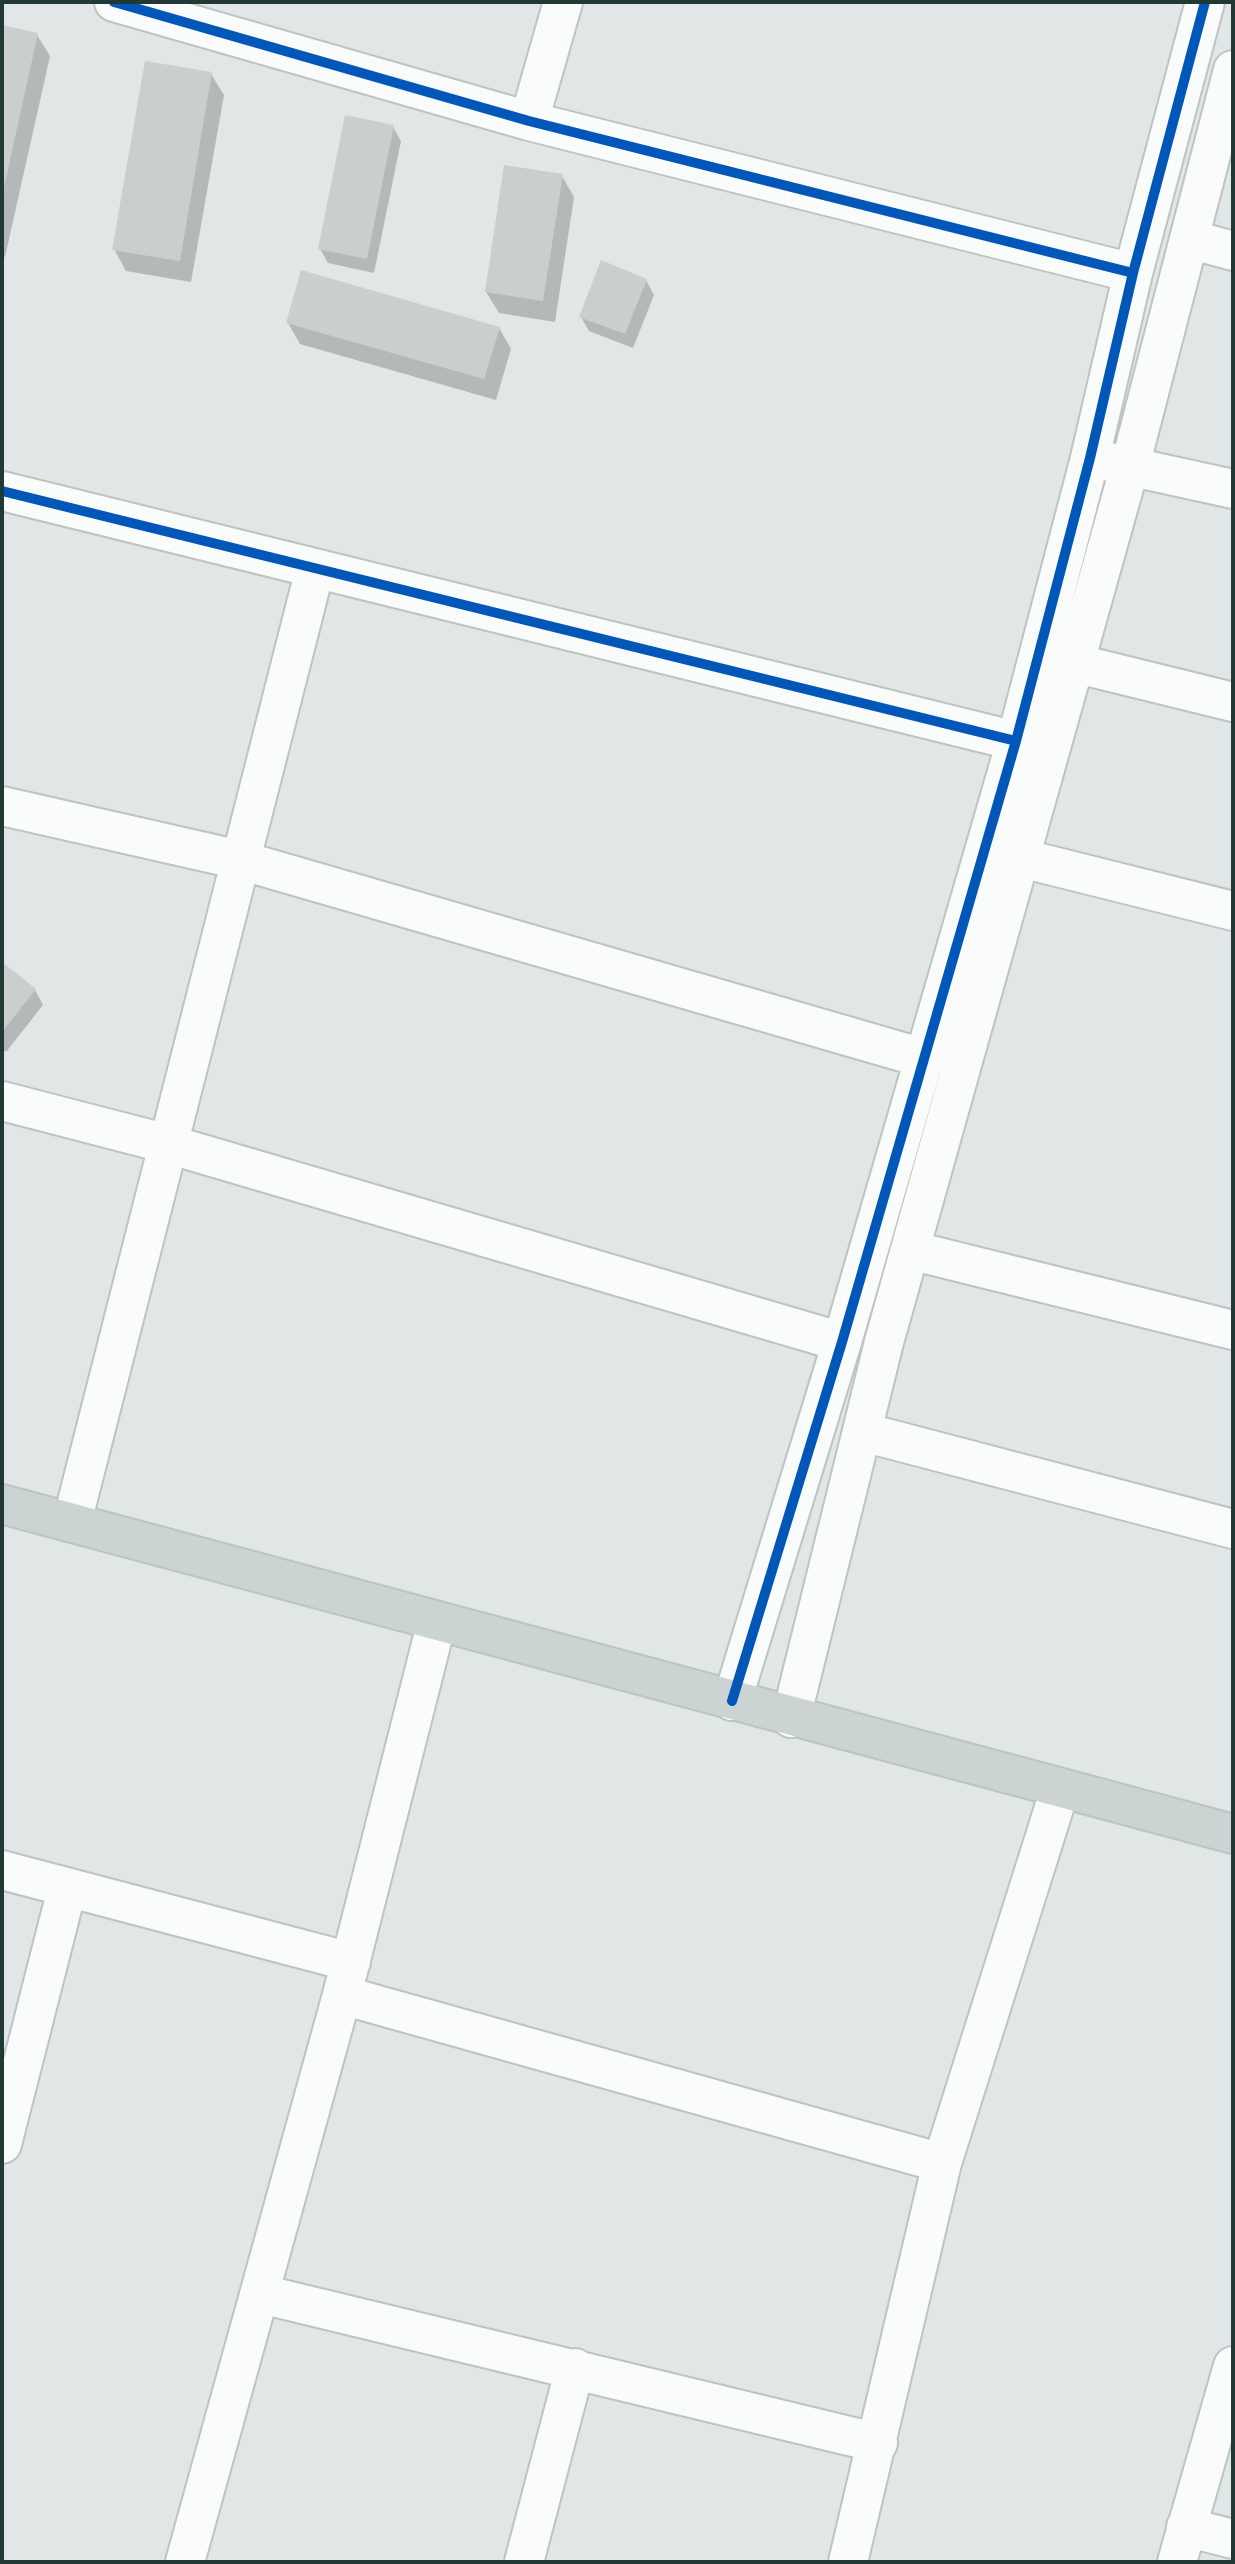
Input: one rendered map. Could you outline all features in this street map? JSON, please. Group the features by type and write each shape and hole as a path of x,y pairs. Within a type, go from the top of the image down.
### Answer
{"main road":[{"path":"2,1504 791,1718 1233,1834"}],"street":[{"path":"114,2 529,121 1133,272"},
{"path":"529,121 563,2"},
{"path":"732,1701 842,1342 1016,741 1090,458 1133,272 1205,2"},
{"path":"791,1718 807,1642 910,1250 1130,466 1233,70"},
{"path":"1189,239 1233,251"},
{"path":"1090,458 1233,489"},
{"path":"2,491 1016,741"},
{"path":"72,1522 316,569"},
{"path":"1074,663 1233,702"},
{"path":"2,806 240,860 923,1058"},
{"path":"1021,858 1233,911"},
{"path":"2,1101 168,1144 842,1342"},
{"path":"910,1250 1233,1330"},
{"path":"863,1433 1233,1529"},
{"path":"185,2562 347,1979 437,1621"},
{"path":"848,2562 942,2163 1060,1789"},
{"path":"2,1870 942,2163"},
{"path":"2,2144 67,1889"},
{"path":"261,2294 878,2443"},
{"path":"1233,2365 1181,2545 1233,2539"},
{"path":"524,2562 575,2368"}],"building":[{"path":"2,25 38,33 3,192 2,192"},
{"path":"145,61 212,72 180,261 112,250"},
{"path":"345,115 394,125 367,259 318,249"},
{"path":"504,165 563,174 543,301 485,292"},
{"path":"601,260 647,279 625,334 579,317"},
{"path":"301,270 500,327 484,379 286,323"},
{"path":"2,962 36,989 2,1032"}],"cycle path":[{"path":"114,2 529,121 1133,273"},
{"path":"732,1701 842,1342 1016,741 1090,458 1133,273 1205,2"},
{"path":"2,491 1016,741"}]}
